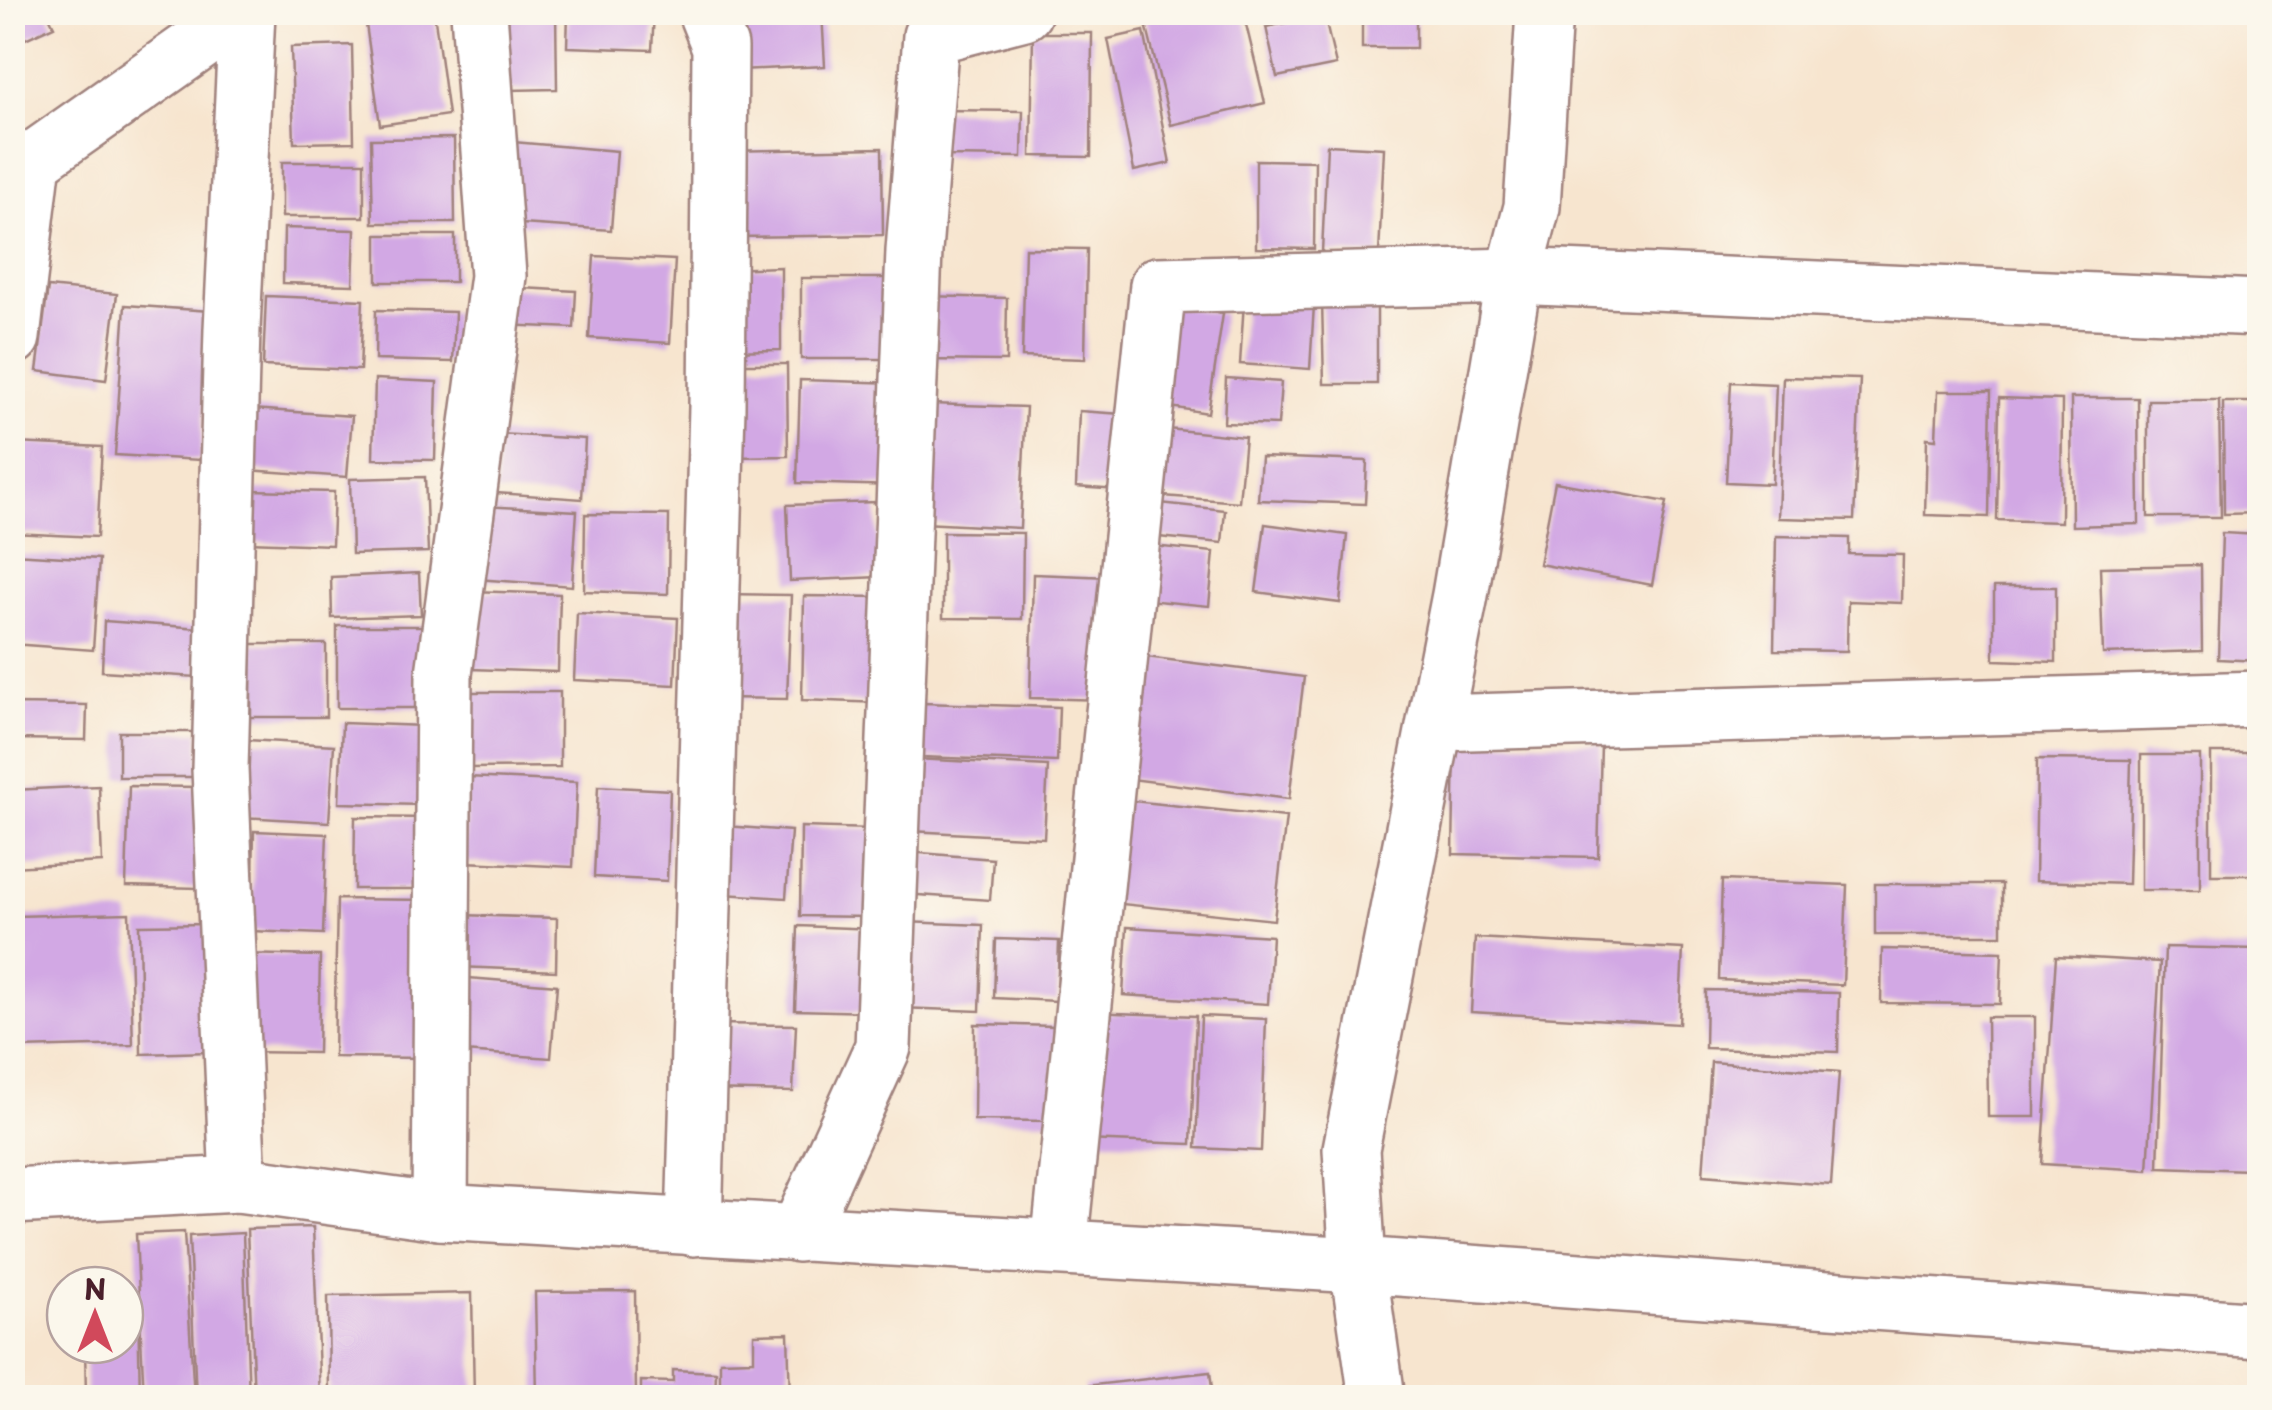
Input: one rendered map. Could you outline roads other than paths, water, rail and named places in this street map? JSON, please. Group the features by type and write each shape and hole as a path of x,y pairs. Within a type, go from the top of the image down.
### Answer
{"street":[{"path":"12,337 23,168 245,12"},
{"path":"238,1184 220,770 245,12"},
{"path":"440,1212 444,674 498,276 479,12"},
{"path":"694,1228 717,388 720,47 706,12"},
{"path":"798,1234 883,1047 926,24 1024,12"},
{"path":"1378,1398 1358,1265 1351,1150 1436,723 1514,276 1532,207 1544,12"},
{"path":"1059,1247 1158,286 1514,276 2260,308"},
{"path":"1436,723 2260,700"},
{"path":"13,1191 238,1184 440,1212 1358,1265 2260,1330"}]}
